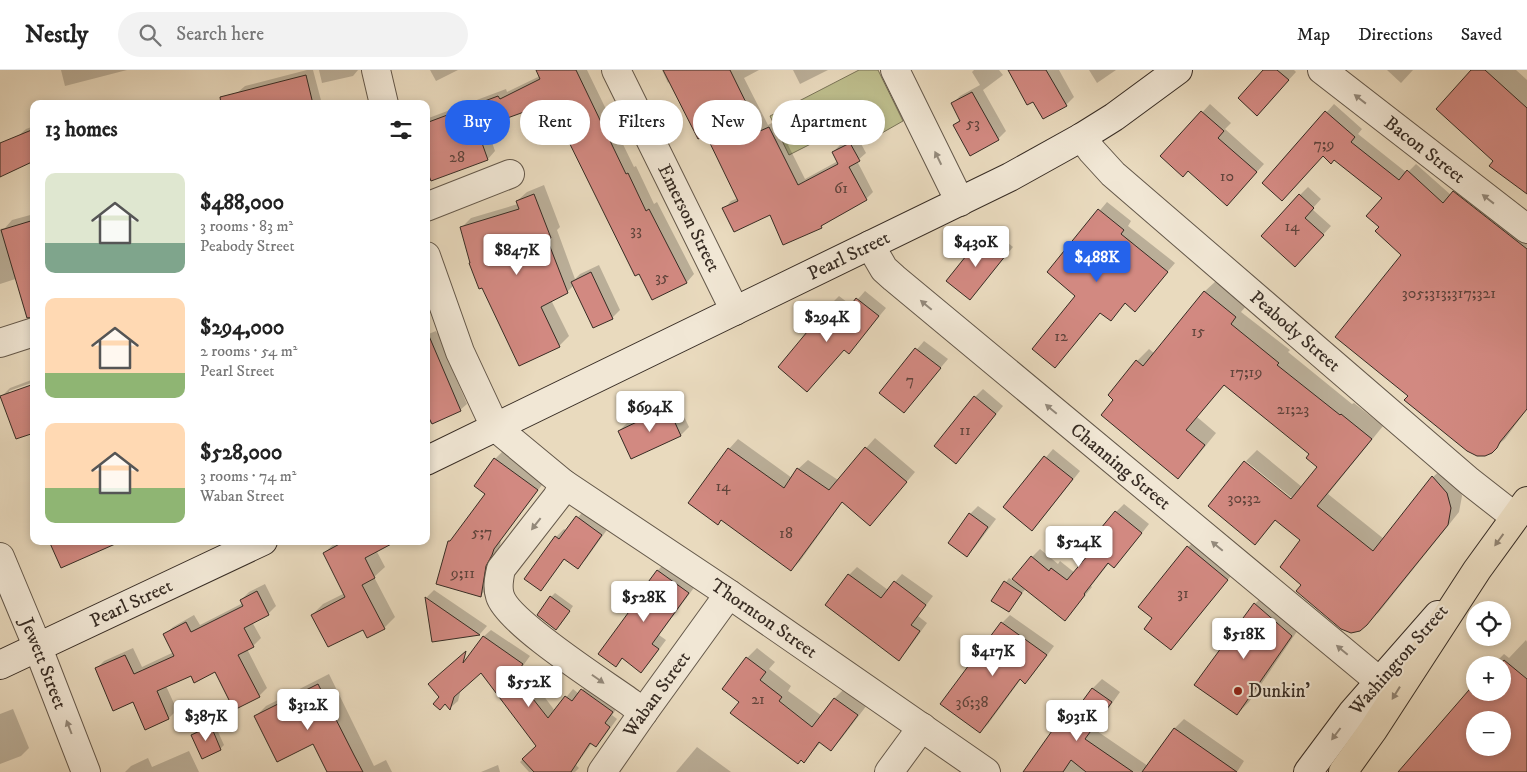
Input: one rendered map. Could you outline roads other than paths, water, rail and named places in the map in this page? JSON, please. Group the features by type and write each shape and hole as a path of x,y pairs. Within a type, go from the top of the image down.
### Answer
{"main road":[{"name":"Washington Street","path":"1471,579 1521,509"},
{"path":"1343,772 1373,730 1471,579"}],"street":[{"path":"376,70 383,100"},
{"name":"Emerson Street","path":"616,70 735,311"},
{"path":"895,70 960,202"},
{"name":"Pearl Street","path":"430,459 1010,177 1114,117 1178,70"},
{"name":"Bacon Street","path":"1322,70 1527,229"},
{"name":"Peabody Street","path":"1082,137 1113,174 1469,482 1521,509"},
{"path":"430,205 510,174"},
{"name":"Channing Street","path":"870,245 884,269 894,278 1379,681"},
{"path":"430,267 460,352 495,427"},
{"path":"0,342 30,333"},
{"name":"Thornton Street","path":"495,427 564,484 729,594 986,772"},
{"path":"564,484 557,497 501,569 498,581 500,596 505,606 535,635 643,713"},
{"name":"Pearl Street","path":"0,665 255,545"},
{"name":"Jewett Street","path":"0,557 86,772"},
{"name":"Washington Street","path":"1308,772 1379,681 1471,579"},
{"name":"Waban Street","path":"602,772 729,594"},
{"path":"889,772 922,727"}],"place":[{"name":"Dunkin'","path":"1238,691"}]}
